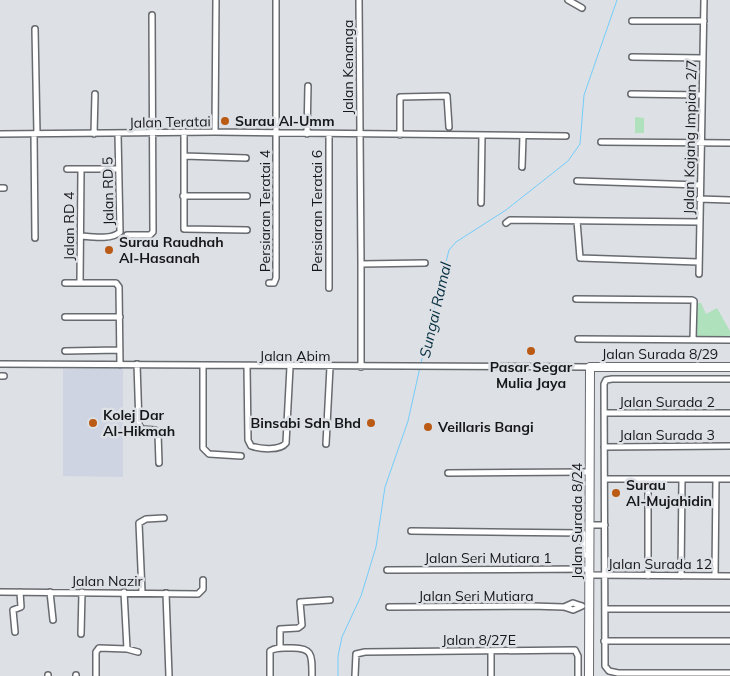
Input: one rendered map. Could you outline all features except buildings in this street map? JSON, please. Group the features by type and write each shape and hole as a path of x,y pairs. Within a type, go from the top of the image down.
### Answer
{"street":[{"path":"215,132 216,0"},
{"path":"276,0 276,133"},
{"name":"Jalan Kenanga","path":"359,0 361,367"},
{"path":"568,0 582,8"},
{"name":"Jalan Kajang Impian 2/7","path":"699,274 704,0"},
{"path":"127,235 152,234 152,15"},
{"path":"632,21 704,21"},
{"path":"35,29 35,238"},
{"path":"632,57 702,58"},
{"path":"307,134 308,86"},
{"path":"94,134 95,94"},
{"path":"631,94 702,96"},
{"path":"400,135 400,97 447,96 449,127"},
{"path":"184,132 184,228 247,230"},
{"name":"Jalan Teratai","path":"0,134 215,132 566,136"},
{"name":"Persiaran Teratai 4","path":"269,283 274,283 276,278 276,133"},
{"name":"Jalan RD 5","path":"80,236 106,237 120,232 118,134"},
{"name":"Persiaran Teratai 6","path":"329,134 329,288"},
{"path":"481,203 482,135"},
{"path":"522,167 523,136"},
{"path":"601,142 730,143"},
{"path":"184,156 246,158"},
{"path":"67,169 118,169"},
{"name":"Jalan RD 4","path":"80,283 81,170"},
{"path":"577,181 700,185"},
{"path":"184,196 247,196"},
{"path":"699,199 730,200"},
{"path":"506,223 510,220 699,222"},
{"path":"578,220 580,258 698,262"},
{"path":"361,264 425,263"},
{"path":"65,283 116,283 118,287 120,317 120,365"},
{"path":"576,299 688,299 694,301 694,340"},
{"path":"65,317 120,317"},
{"path":"578,339 729,341"},
{"path":"65,351 120,350"},
{"name":"Jalan Abim","path":"0,364 138,364 203,367 590,367"},
{"path":"138,364 140,425 142,429 155,430 158,434 159,463"},
{"path":"247,366 248,440 251,446 257,448 281,448 286,443 290,367"},
{"path":"203,367 203,448 208,454 241,456"},
{"path":"326,444 330,367"},
{"name":"Jalan Surada 8/29","path":"590,367 730,367"},
{"name":"Jalan Surada 8/24","path":"589,676 586,606 590,572 590,367"},
{"path":"730,379 612,379 606,380 604,384 604,641 606,669 618,673 730,673"},
{"name":"Jalan Surada 2","path":"604,413 730,413"},
{"name":"Jalan Surada 3","path":"604,447 730,446"},
{"path":"448,473 590,472"},
{"path":"605,479 730,479"},
{"path":"648,479 648,576"},
{"path":"681,576 682,479"},
{"path":"715,576 716,479"},
{"path":"142,592 139,523 146,519 164,518"},
{"path":"590,525 605,525"},
{"path":"411,531 583,533 583,556 590,555"},
{"name":"Jalan Seri Mutiara 1","path":"387,570 590,572"},
{"name":"Jalan Surada 12","path":"590,572 605,576 730,576"},
{"name":"Jalan Nazir","path":"0,592 198,594 202,590 203,580"},
{"path":"15,632 13,610 21,607 20,592"},
{"path":"50,592 53,620"},
{"path":"81,634 82,592"},
{"path":"124,592 127,649"},
{"path":"166,593 169,676"},
{"path":"280,648 280,629 298,628 302,624 300,602 330,600"},
{"name":"Jalan Seri Mutiara","path":"389,607 564,607 573,603 586,606"},
{"path":"605,609 730,609"},
{"path":"604,641 730,641"},
{"path":"96,676 96,652 98,648 127,649 138,652"},
{"path":"270,676 268,654 272,650 303,648 309,652 312,658 312,676"},
{"name":"Jalan 8/27E","path":"355,676 356,654 365,652 575,650 578,656 578,676"},
{"path":"491,652 491,676"}],"shaded area":[{"name":"Kolej Dar Al-Hikmah","path":"123,368 123,477 63,476 63,369"}],"green space":[{"path":"635,117 644,118 644,133 635,133"},
{"path":"696,303 701,303 706,314 717,308 730,331 730,337 697,336"}],"waterway":[{"name":"Sungai Ramal","path":"421,363 449,250 456,242 506,210 568,161 580,144 584,95 617,0"},
{"name":"Sungai Ramal","path":"338,676 338,656 342,637 361,596 376,547 385,487 408,421 420,367"}],"place":[{"name":"Surau Al-Umm","path":"225,121"},
{"name":"Surau Raudhah Al-Hasanah","path":"109,250"},
{"name":"Pasar Segar Mulia Jaya","path":"531,351"},
{"name":"Kolej Dar Al-Hikmah","path":"93,423"},
{"name":"Binsabi Sdn Bhd","path":"371,423"},
{"name":"Veillaris Bangi","path":"428,427"},
{"name":"Surau Al-Mujahidin","path":"616,493"}]}
